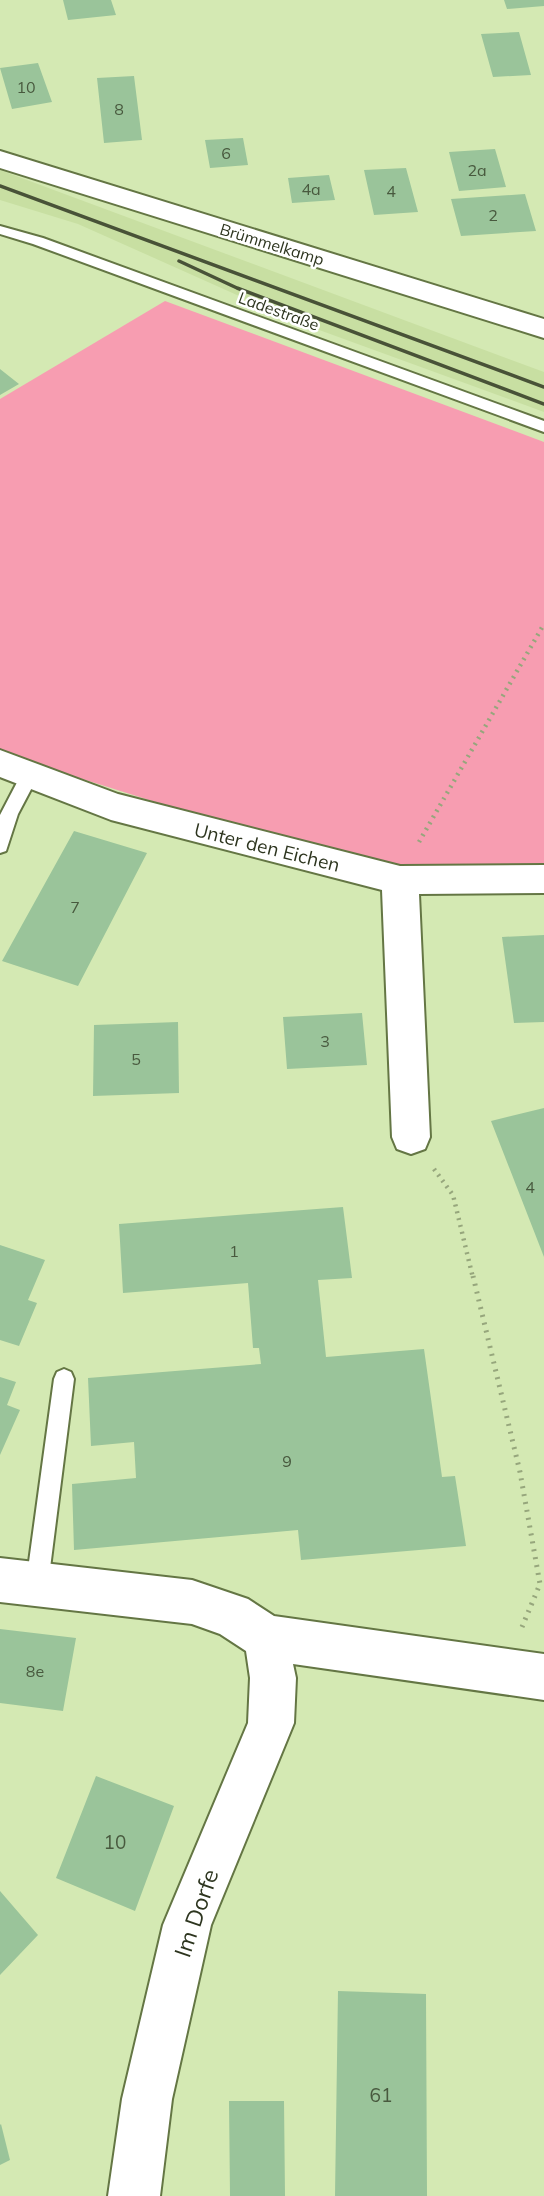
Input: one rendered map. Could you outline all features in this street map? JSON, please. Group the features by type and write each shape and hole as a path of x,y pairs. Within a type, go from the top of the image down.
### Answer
{"street":[{"name":"Brümmelkamp","path":"0,159 544,329"},
{"name":"Unter den Eichen","path":"15,770 111,806 239,841 400,880 544,879"},
{"path":"400,880 411,1137"},
{"path":"18,1582 192,1602 232,1615 266,1638 524,1675"},
{"name":"Im Dorfe","path":"134,2196 147,2099 187,1925 271,1723 274,1678 266,1638"}],"lane":[{"name":"Ladestraße","path":"0,230 38,241 544,428"},
{"path":"0,846 9,814 15,770"},
{"path":"18,1582 64,1379"}],"path":[{"path":"400,880 544,624"},
{"path":"411,1137 453,1195 520,1472 540,1584 524,1675"}],"shaded area":[{"path":"0,170 544,372 544,412 300,323 78,224 0,200"},
{"path":"165,301 544,442 544,870 412,871 241,829 0,753 0,399"}],"building":[{"path":"63,0 111,0 116,15 68,20"},
{"path":"504,0 544,0 544,6 507,9"},
{"path":"519,32 531,75 493,77 481,34"},
{"path":"38,63 52,102 12,109 0,68"},
{"path":"134,76 142,140 104,143 97,78"},
{"path":"243,138 248,165 210,168 205,140"},
{"path":"495,149 506,187 459,191 449,152"},
{"path":"406,168 418,212 374,215 364,170"},
{"path":"329,175 335,200 292,203 288,178"},
{"path":"525,194 536,231 461,236 451,199"},
{"path":"0,369 19,384 0,395"},
{"path":"74,831 147,853 78,986 2,961"},
{"path":"544,935 544,1022 514,1023 502,937"},
{"path":"362,1013 367,1065 287,1069 283,1017"},
{"path":"178,1022 179,1093 93,1096 94,1025"},
{"path":"544,1108 544,1257 491,1121"},
{"path":"343,1207 352,1278 318,1280 326,1357 424,1349 442,1477 455,1476 466,1546 301,1560 298,1530 74,1550 72,1484 136,1478 134,1442 91,1446 88,1378 261,1364 259,1348 253,1348 248,1283 123,1293 119,1224"},
{"path":"0,1245 45,1260 28,1300 37,1303 19,1346 0,1340"},
{"path":"0,1377 16,1382 7,1405 20,1410 0,1455"},
{"path":"0,1629 76,1638 63,1711 0,1703"},
{"path":"96,1776 174,1806 135,1911 56,1878"},
{"path":"0,1891 38,1935 0,1975"},
{"path":"338,1991 426,1994 427,2196 335,2196"},
{"path":"229,2101 284,2101 285,2196 230,2196"},
{"path":"0,2125 10,2160 0,2165"}],"railway":[{"path":"0,186 544,387"},
{"path":"179,261 237,288 544,404"}]}
